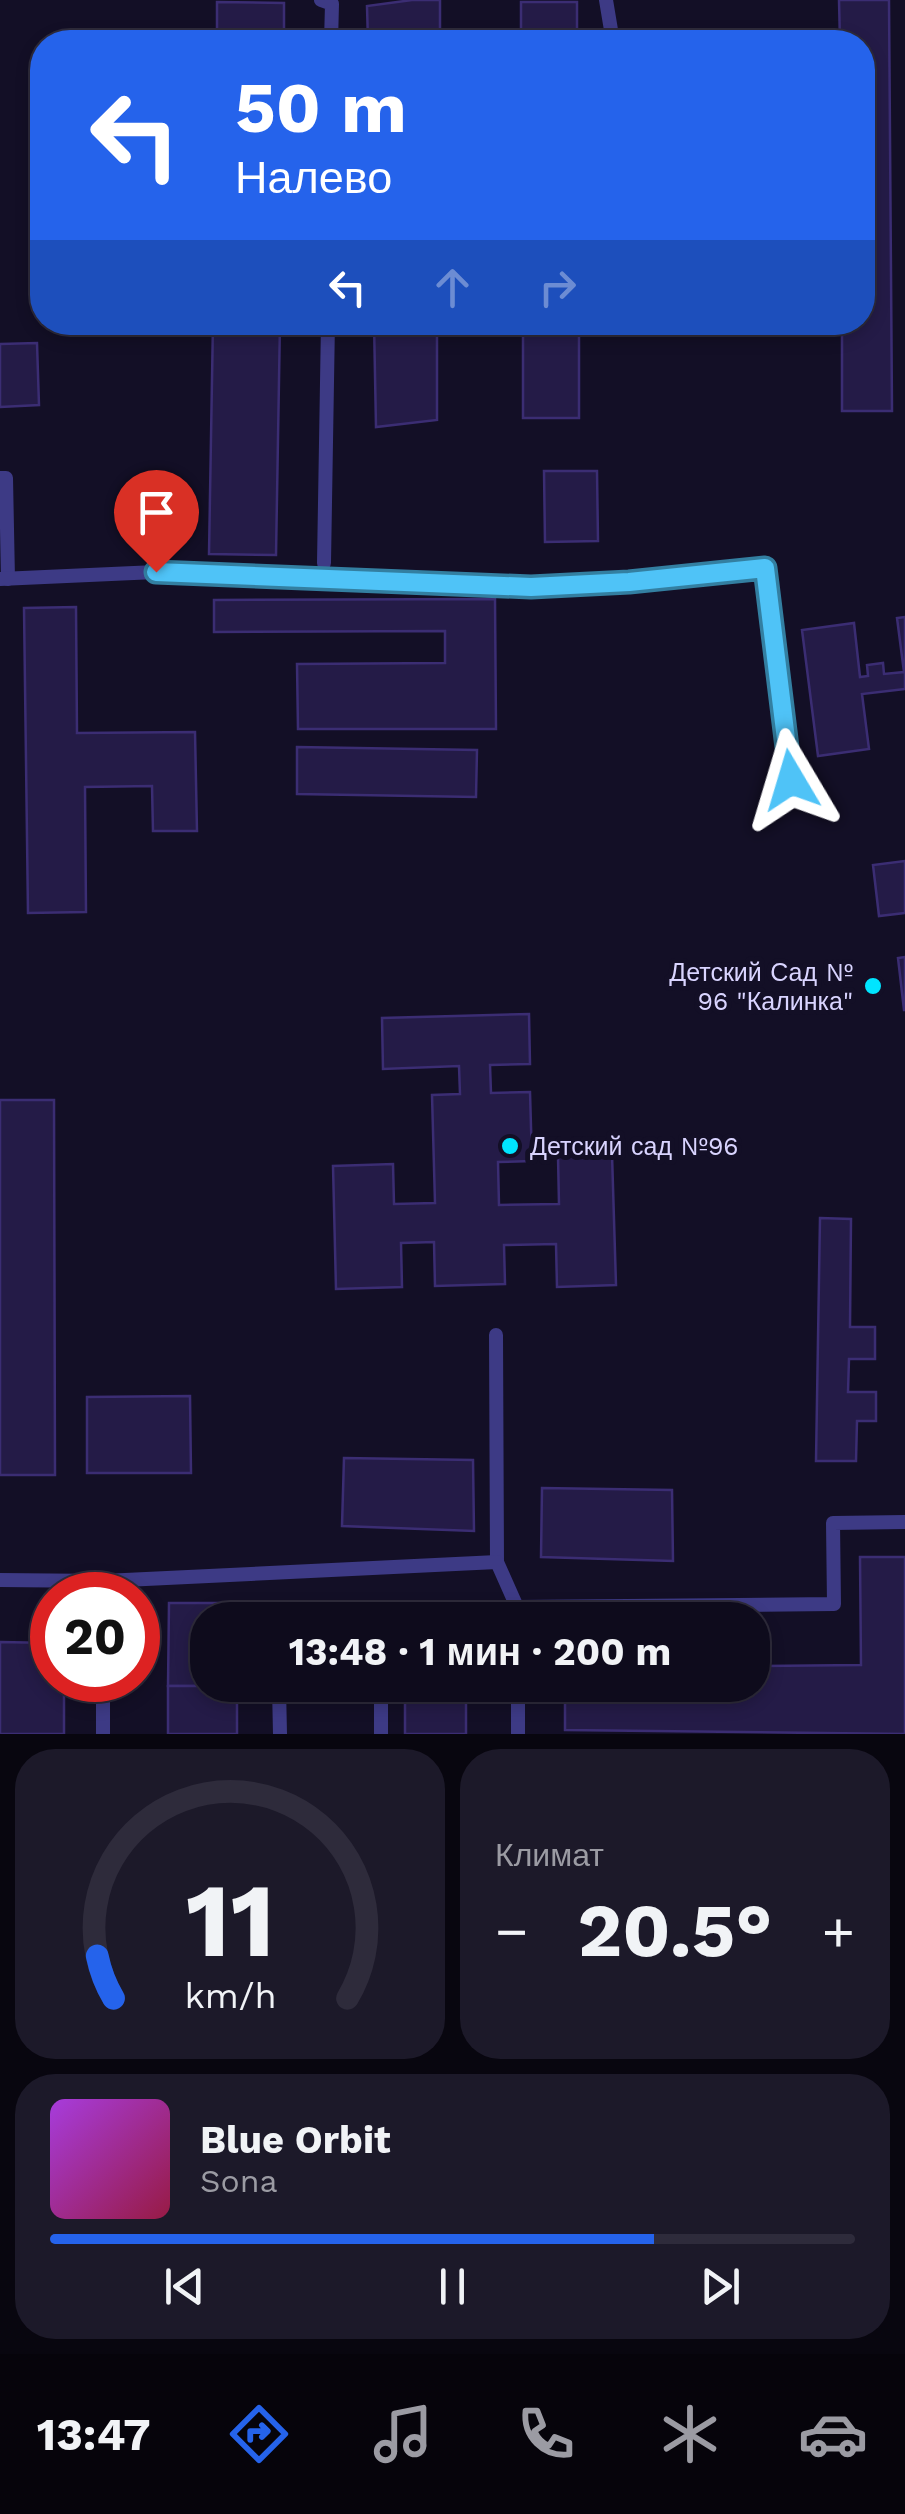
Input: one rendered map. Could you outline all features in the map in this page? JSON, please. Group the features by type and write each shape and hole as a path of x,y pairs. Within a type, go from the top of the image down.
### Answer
{"lane":[{"path":"322,0 332,4 331,30"},
{"path":"606,0 611,30"},
{"path":"324,563 328,335"},
{"path":"0,478 6,478 4,579 156,572 531,587 765,568 791,780"},
{"path":"496,1334 497,1562 512,1602"},
{"path":"770,1606 834,1604 833,1522 905,1522"},
{"path":"160,1584 497,1562"},
{"path":"0,1580 30,1582"},
{"path":"280,1734 279,1687 381,1688 381,1734"},
{"path":"103,1702 103,1734"},
{"path":"518,1702 518,1734"}],"building":[{"path":"440,0 440,30 368,30 367,6"},
{"path":"839,0 889,0 892,411 842,411 842,335 875,335 875,30 840,30"},
{"path":"217,2 284,3 284,30 217,30"},
{"path":"521,2 577,2 577,30 521,30"},
{"path":"213,335 280,335 276,555 209,554"},
{"path":"374,335 437,335 437,420 376,427"},
{"path":"523,335 579,335 579,418 523,418"},
{"path":"37,343 39,405 0,407 0,344"},
{"path":"544,471 597,471 598,541 545,542"},
{"path":"495,599 496,729 298,729 297,664 445,663 445,631 214,632 214,600"},
{"path":"76,607 77,733 195,732 197,831 153,831 152,786 85,787 86,912 28,913 24,608"},
{"path":"905,617 905,689 862,694 869,749 818,756 802,630 854,623 860,677 868,676 867,665 883,663 884,674 904,672 897,618"},
{"path":"297,747 477,750 476,797 297,794"},
{"path":"905,861 905,913 879,916 873,865"},
{"path":"905,957 905,1010 904,1010 898,958"},
{"path":"529,1014 530,1064 490,1065 491,1093 530,1092 532,1161 498,1162 499,1205 559,1204 558,1156 612,1154 616,1285 557,1287 556,1244 504,1245 505,1284 435,1286 434,1242 401,1243 402,1287 336,1289 333,1166 393,1164 394,1204 435,1203 432,1095 460,1094 459,1066 383,1069 382,1018"},
{"path":"0,1100 54,1100 55,1475 0,1475"},
{"path":"820,1218 851,1219 850,1327 875,1327 875,1359 849,1359 848,1392 876,1392 876,1421 857,1421 856,1461 816,1461"},
{"path":"190,1396 191,1473 87,1473 87,1397"},
{"path":"344,1458 473,1460 474,1531 342,1526"},
{"path":"542,1488 672,1490 673,1561 541,1557"},
{"path":"860,1557 905,1557 905,1734 565,1730 565,1702 770,1702 770,1666 861,1665"},
{"path":"169,1603 190,1603 190,1686 168,1686"},
{"path":"0,1642 30,1643 30,1702 64,1702 64,1734 0,1734"},
{"path":"168,1686 190,1686 190,1702 237,1702 237,1734 168,1734"},
{"path":"405,1702 466,1702 466,1734 405,1734"}],"place":[{"name":"Детский Сад № 96 \"Калинка\"","path":"873,986"},
{"name":"Детский сад №96","path":"510,1146"}],"route":[{"path":"156,572 531,587 765,568 791,780"}]}
